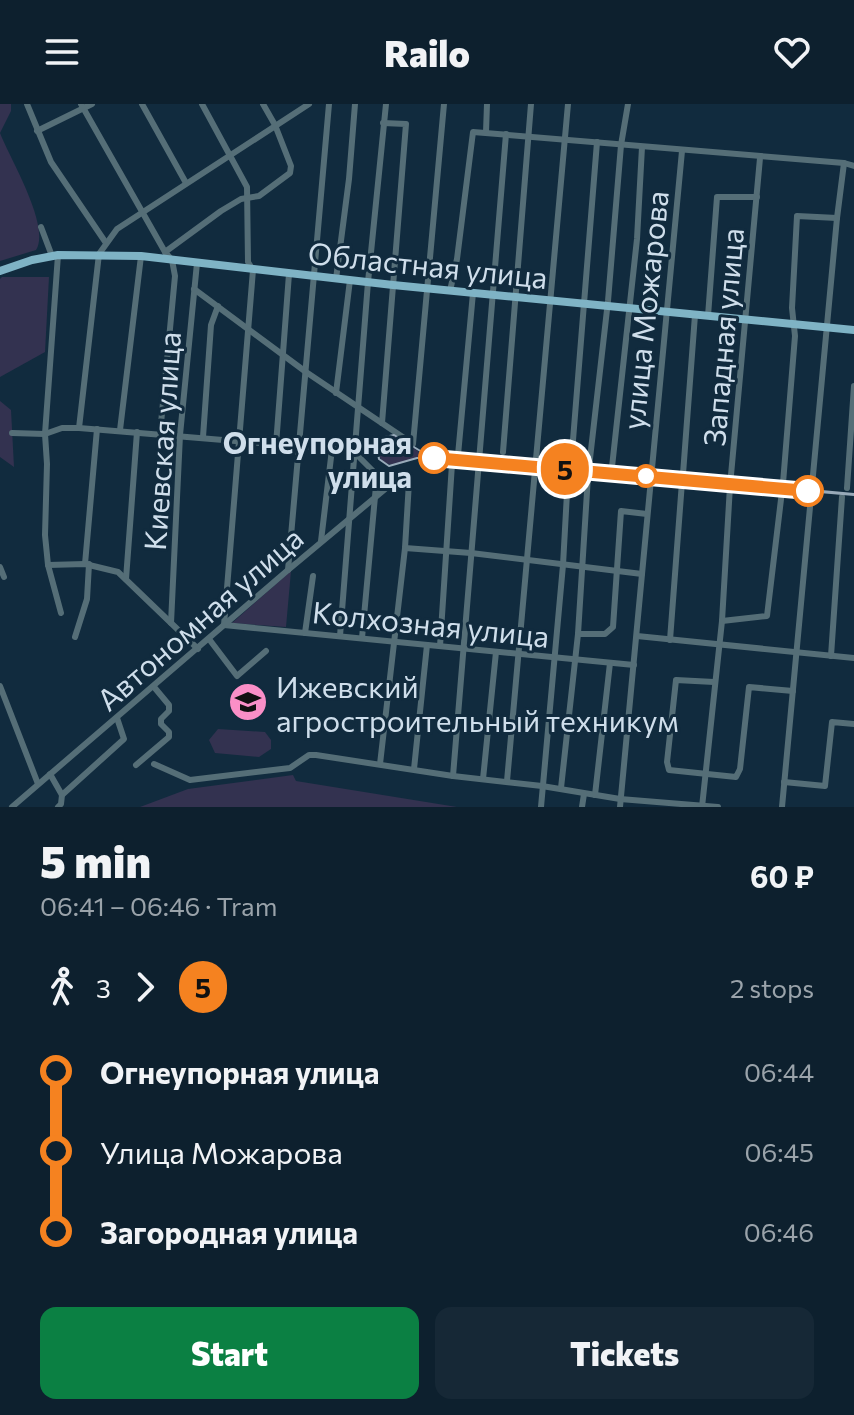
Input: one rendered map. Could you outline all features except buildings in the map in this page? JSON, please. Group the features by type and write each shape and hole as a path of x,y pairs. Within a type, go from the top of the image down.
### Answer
{"main road":[{"name":"Областная улица","path":"0,271 55,256 141,256 314,277 854,330"}],"street":[{"path":"27,104 51,162 106,243"},
{"path":"37,131 92,104"},
{"path":"142,104 186,183"},
{"path":"202,104 247,187 248,262 253,270 224,625"},
{"path":"165,252 221,211 249,197 259,196 290,173 291,166 275,125 263,104"},
{"path":"79,428 99,254 106,243 117,229 309,104"},
{"path":"288,570 329,104"},
{"path":"336,279 355,104"},
{"path":"340,636 368,282 386,104"},
{"path":"194,289 306,372 413,444 444,104"},
{"path":"486,132 487,104"},
{"path":"503,452 531,104"},
{"path":"507,781 568,104"},
{"path":"561,788 578,634 588,476 621,145 628,104"},
{"path":"83,107 172,260 175,276 160,434"},
{"path":"382,423 406,124 383,123"},
{"path":"450,291 473,132 854,166"},
{"path":"453,776 506,134"},
{"path":"571,465 597,142"},
{"path":"612,467 637,239 642,147"},
{"name":"улица Можарова","path":"620,803 682,151"},
{"name":"Западная улица","path":"702,806 722,621 730,486 760,158"},
{"path":"782,807 844,163"},
{"path":"708,316 717,197 757,197"},
{"path":"722,621 767,616 783,487 794,325 792,308 797,216 837,218"},
{"path":"41,227 55,256 45,434 45,535 48,565 61,613"},
{"path":"120,430 141,256"},
{"name":"Киевская улица","path":"171,623 180,435 197,263"},
{"path":"276,445 289,274"},
{"path":"336,393 350,280"},
{"path":"458,455 473,293"},
{"path":"203,437 211,325 218,306"},
{"path":"683,474 695,315"},
{"path":"847,488 854,386"},
{"path":"12,433 45,434 62,428 120,430 332,449 354,452 377,475 402,475 409,482 405,548 380,764"},
{"path":"75,637 87,599 97,429"},
{"path":"126,579 137,432"},
{"path":"321,543 332,449"},
{"path":"440,646 452,464"},
{"path":"362,638 377,475"},
{"name":"Автономная улица","path":"12,807 402,475"},
{"path":"541,807 568,475"},
{"path":"670,640 682,482"},
{"path":"831,656 842,497"},
{"path":"578,634 605,634 613,627 621,511 647,514"},
{"path":"405,548 642,574"},
{"path":"48,565 87,564 118,572 198,649"},
{"path":"0,567 4,577"},
{"path":"305,633 313,576"},
{"name":"Колхозная улица","path":"224,625 634,665"},
{"path":"637,636 854,658"},
{"path":"209,639 237,676 266,651"},
{"path":"414,769 427,645"},
{"path":"483,779 496,652"},
{"path":"595,795 610,663"},
{"path":"714,682 676,680 667,762 669,770 736,777 739,774 749,687 793,691"},
{"path":"0,686 38,784"},
{"path":"136,765 169,737 161,719 169,711 169,705 154,687"},
{"path":"59,806 62,795 124,739 117,718"},
{"path":"784,782 825,786 832,722 854,724"},
{"path":"154,764 190,780 290,768 309,755 561,788 620,803 718,807"},
{"path":"50,774 62,795"},
{"path":"582,807 584,794"}],"shaded area":[{"path":"0,104 11,104 11,111 0,133"},
{"path":"0,133 34,209 39,239 36,250 0,261"},
{"path":"49,277 45,352 0,377 0,279"},
{"path":"0,401 11,410 14,467 0,457"},
{"path":"391,436 425,456 395,464 383,461 378,447 383,439"},
{"path":"291,571 286,627 232,623"},
{"path":"218,729 265,732 271,740 271,749 259,757 215,753 209,740"},
{"path":"293,775 296,781 457,807 140,807 188,789"}],"tram line":[{"path":"854,494 427,455 394,435 385,437 377,447 379,459 389,466 417,458 434,458 854,495"},
{"name":"5","path":"434,458 808,491"}],"place":[{"name":"Огнеупорная улица","path":"434,458"},
{"name":"Ижевский агростроительный техникум","path":"248,702"}]}
